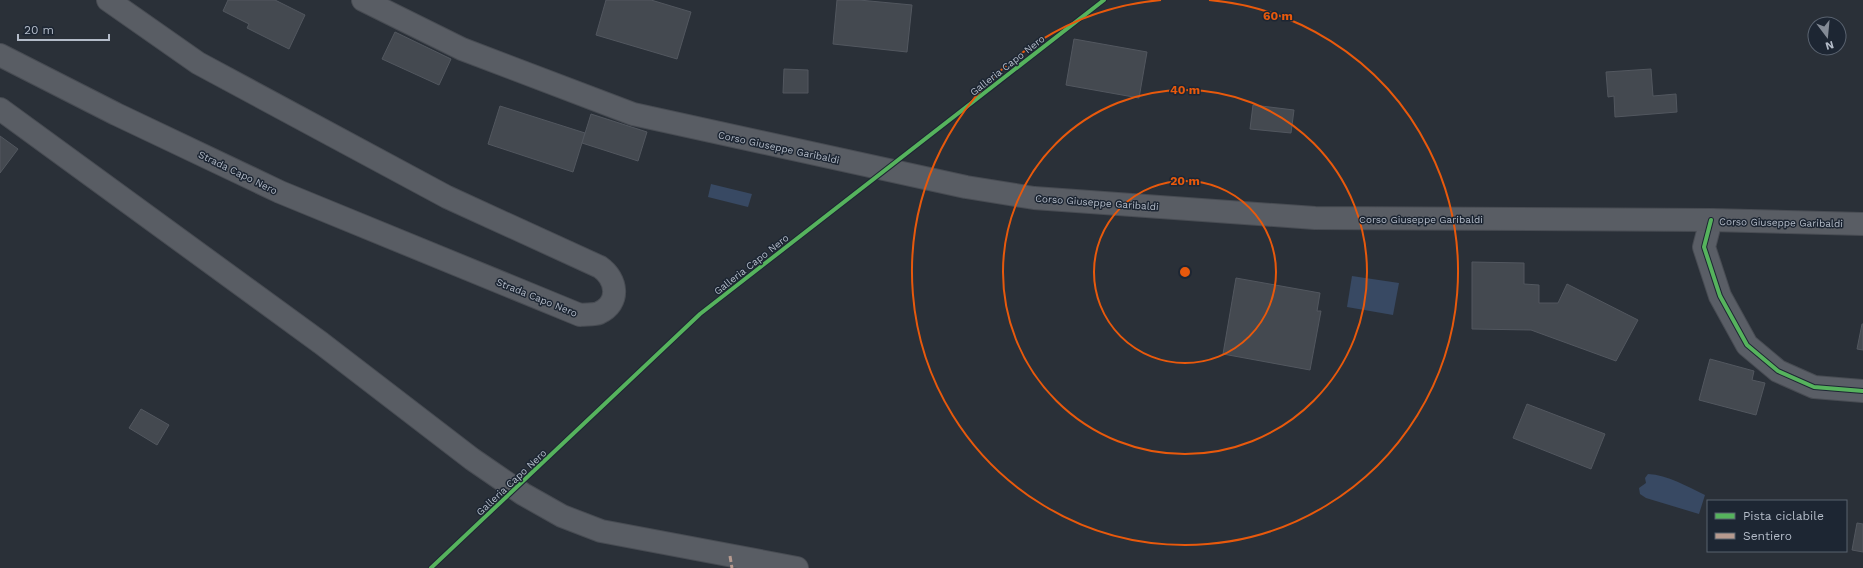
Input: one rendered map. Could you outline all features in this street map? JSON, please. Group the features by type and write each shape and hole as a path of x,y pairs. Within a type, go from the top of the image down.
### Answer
{"main road":[{"name":"Strada Capo Nero","path":"0,55 116,114 280,192 580,315 597,314 605,310 610,304 614,296 615,287 607,272 600,267 447,197 205,66 108,0"},
{"name":"Corso Giuseppe Garibaldi","path":"363,0 462,48 633,114 727,136 982,189 1034,198 1315,218 1710,220 1863,224"},
{"path":"0,109 296,325 472,458 523,494 562,516 601,531 797,568"}],"street":[{"path":"1710,220 1704,247 1720,296 1747,344 1778,371 1814,387 1863,391"}],"water":[{"path":"711,184 752,194 748,207 708,197"},
{"path":"1352,276 1399,283 1393,315 1347,307"},
{"path":"1648,474 1663,476 1705,495 1699,514 1646,498 1640,494 1639,488 1646,483 1645,478"}],"building":[{"path":"228,0 275,0 305,15 289,49 247,28 249,24 223,11"},
{"path":"606,0 651,0 691,12 677,59 596,35"},
{"path":"837,0 859,0 912,5 907,52 833,44"},
{"path":"395,32 451,59 439,85 382,59"},
{"path":"1074,39 1147,52 1139,98 1066,85"},
{"path":"784,69 808,70 808,93 783,93"},
{"path":"1651,69 1653,96 1676,94 1677,112 1615,117 1614,96 1608,97 1606,72"},
{"path":"1253,105 1294,110 1291,133 1250,129"},
{"path":"500,106 585,133 573,172 488,144"},
{"path":"591,114 647,132 638,161 582,143"},
{"path":"0,136 18,149 0,173"},
{"path":"1472,262 1524,263 1524,284 1539,285 1539,303 1558,303 1567,284 1638,320 1616,361 1531,330 1472,329"},
{"path":"1236,278 1320,293 1317,311 1321,311 1310,370 1223,354"},
{"path":"1863,324 1863,350 1857,349"},
{"path":"1710,359 1754,371 1752,380 1765,383 1756,415 1699,400"},
{"path":"1527,404 1605,434 1591,469 1513,438"},
{"path":"141,409 169,425 157,445 129,428"},
{"path":"1857,523 1863,524 1863,552 1852,550"}],"marked path":[{"path":"730,556 732,568"}],"cycle path":[{"name":"Galleria Capo Nero","path":"431,568 700,314 1104,0"},
{"path":"1711,220 1704,247 1720,296 1747,345 1778,371 1814,387 1863,391"}]}
